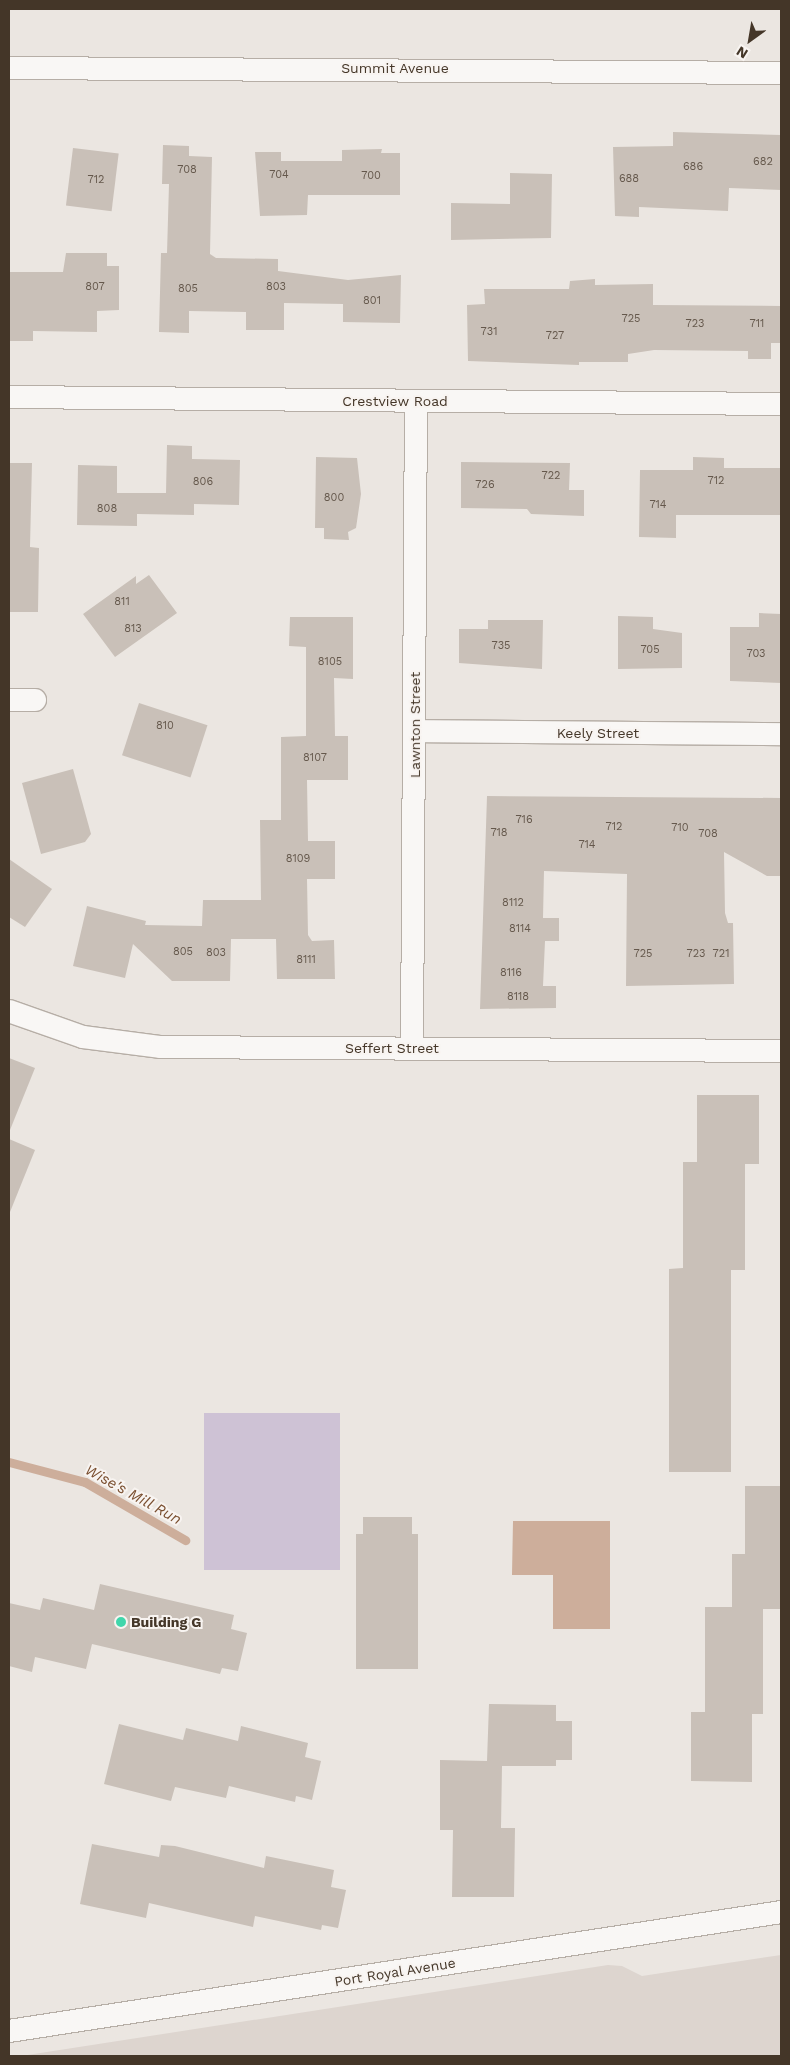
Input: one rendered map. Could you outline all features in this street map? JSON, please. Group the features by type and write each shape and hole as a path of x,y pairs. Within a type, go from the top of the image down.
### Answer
{"street":[{"name":"Summit Avenue","path":"9,68 781,73"},
{"name":"Crestview Road","path":"9,397 781,404"},
{"name":"Lawnton Street","path":"412,1048 416,401"},
{"path":"9,700 35,700"},
{"name":"Keely Street","path":"415,732 781,734"},
{"name":"Seffert Street","path":"9,1011 83,1037 139,1046 781,1051"},
{"name":"Port Royal Avenue","path":"9,2032 781,1912"}],"shaded area":[{"path":"204,1413 340,1413 340,1570 204,1570"},
{"path":"513,1521 610,1521 610,1629 553,1629 553,1575 512,1575"},
{"path":"781,1955 781,2056 21,2056 608,1965 622,1966 642,1976"}],"building":[{"path":"673,132 781,135 781,190 729,188 728,211 639,207 639,217 615,216 613,147 673,146"},
{"path":"163,145 189,146 189,156 212,157 210,254 216,258 278,259 278,271 348,280 401,275 400,323 343,322 343,304 284,303 284,330 246,330 246,312 189,311 189,333 159,332 161,253 167,253 169,184 162,184"},
{"path":"73,148 119,154 112,211 66,206"},
{"path":"382,149 381,153 400,153 400,195 308,195 307,215 260,216 255,152 281,152 281,161 342,161 342,150"},
{"path":"510,173 552,174 551,238 451,240 451,203 510,204"},
{"path":"66,253 107,253 107,266 119,266 119,310 97,311 97,332 33,331 33,341 9,341 9,272 63,272"},
{"path":"595,279 595,285 653,284 653,305 781,306 781,343 771,343 771,359 748,359 748,351 654,350 628,354 628,362 579,362 579,365 468,361 467,305 485,304 484,289 569,289 570,281"},
{"path":"167,445 192,446 192,459 240,460 239,505 194,504 194,515 137,514 137,526 77,525 78,465 117,466 117,493 166,493"},
{"path":"316,457 357,458 361,494 356,528 348,532 349,540 324,539 324,528 315,528"},
{"path":"693,457 724,458 724,468 781,468 781,515 676,515 676,538 639,537 640,470 693,470"},
{"path":"461,462 570,463 569,490 584,490 584,516 531,514 527,509 461,508"},
{"path":"9,463 32,463 30,547 39,548 38,612 9,612"},
{"path":"149,575 177,613 115,657 83,614 136,576 136,584"},
{"path":"759,613 781,614 781,683 730,681 730,627 759,627"},
{"path":"618,616 653,617 653,629 682,633 682,668 618,669"},
{"path":"290,617 353,617 353,679 334,678 335,736 348,736 348,780 307,780 308,841 335,841 335,879 307,879 308,935 312,941 334,940 335,979 277,979 276,939 231,939 230,981 172,981 133,944 125,978 73,966 87,906 146,921 145,925 202,926 203,900 261,900 260,820 281,820 281,737 306,736 306,647 289,646"},
{"path":"488,620 543,620 542,669 459,663 459,629 488,629"},
{"path":"139,703 207,725 190,778 122,755"},
{"path":"73,769 91,834 85,842 41,854 22,783"},
{"path":"487,796 781,798 781,876 767,876 724,852 725,913 728,923 733,923 734,984 626,986 627,874 544,871 543,918 559,918 559,941 545,941 543,986 556,986 556,1008 480,1009"},
{"path":"9,859 52,889 25,927 9,917"},
{"path":"9,1058 35,1068 10,1130 9,1130"},
{"path":"697,1095 759,1095 759,1164 745,1164 745,1270 731,1270 731,1472 669,1472 669,1269 683,1268 683,1162 697,1162"},
{"path":"9,1139 35,1150 10,1212 9,1211"},
{"path":"745,1486 781,1486 781,1609 763,1609 763,1714 752,1714 752,1782 691,1781 691,1712 705,1712 705,1607 732,1607 732,1554 745,1554"},
{"path":"363,1517 412,1517 412,1534 418,1534 418,1669 356,1669 356,1534 363,1534"},
{"name":"Building G","path":"100,1584 234,1615 231,1629 247,1633 238,1671 222,1668 220,1674 92,1644 86,1669 35,1657 32,1672 9,1666 9,1603 40,1610 43,1598 94,1610"},
{"path":"489,1704 556,1705 556,1721 572,1721 572,1760 556,1760 556,1766 502,1766 501,1828 515,1828 514,1897 452,1897 453,1830 440,1830 440,1760 487,1761"},
{"path":"119,1724 183,1740 186,1728 238,1741 241,1726 308,1743 305,1757 321,1761 312,1800 296,1796 295,1802 229,1786 226,1798 175,1787 171,1801 104,1784"},
{"path":"92,1844 159,1857 161,1845 175,1846 264,1868 266,1856 334,1870 331,1887 346,1890 338,1928 322,1925 321,1930 255,1916 253,1927 149,1903 146,1918 80,1904"}],"waterway":[{"name":"Wise's Mill Run","path":"9,1462 85,1482 185,1540"}],"place":[{"name":"Building G","path":"121,1622"}]}
